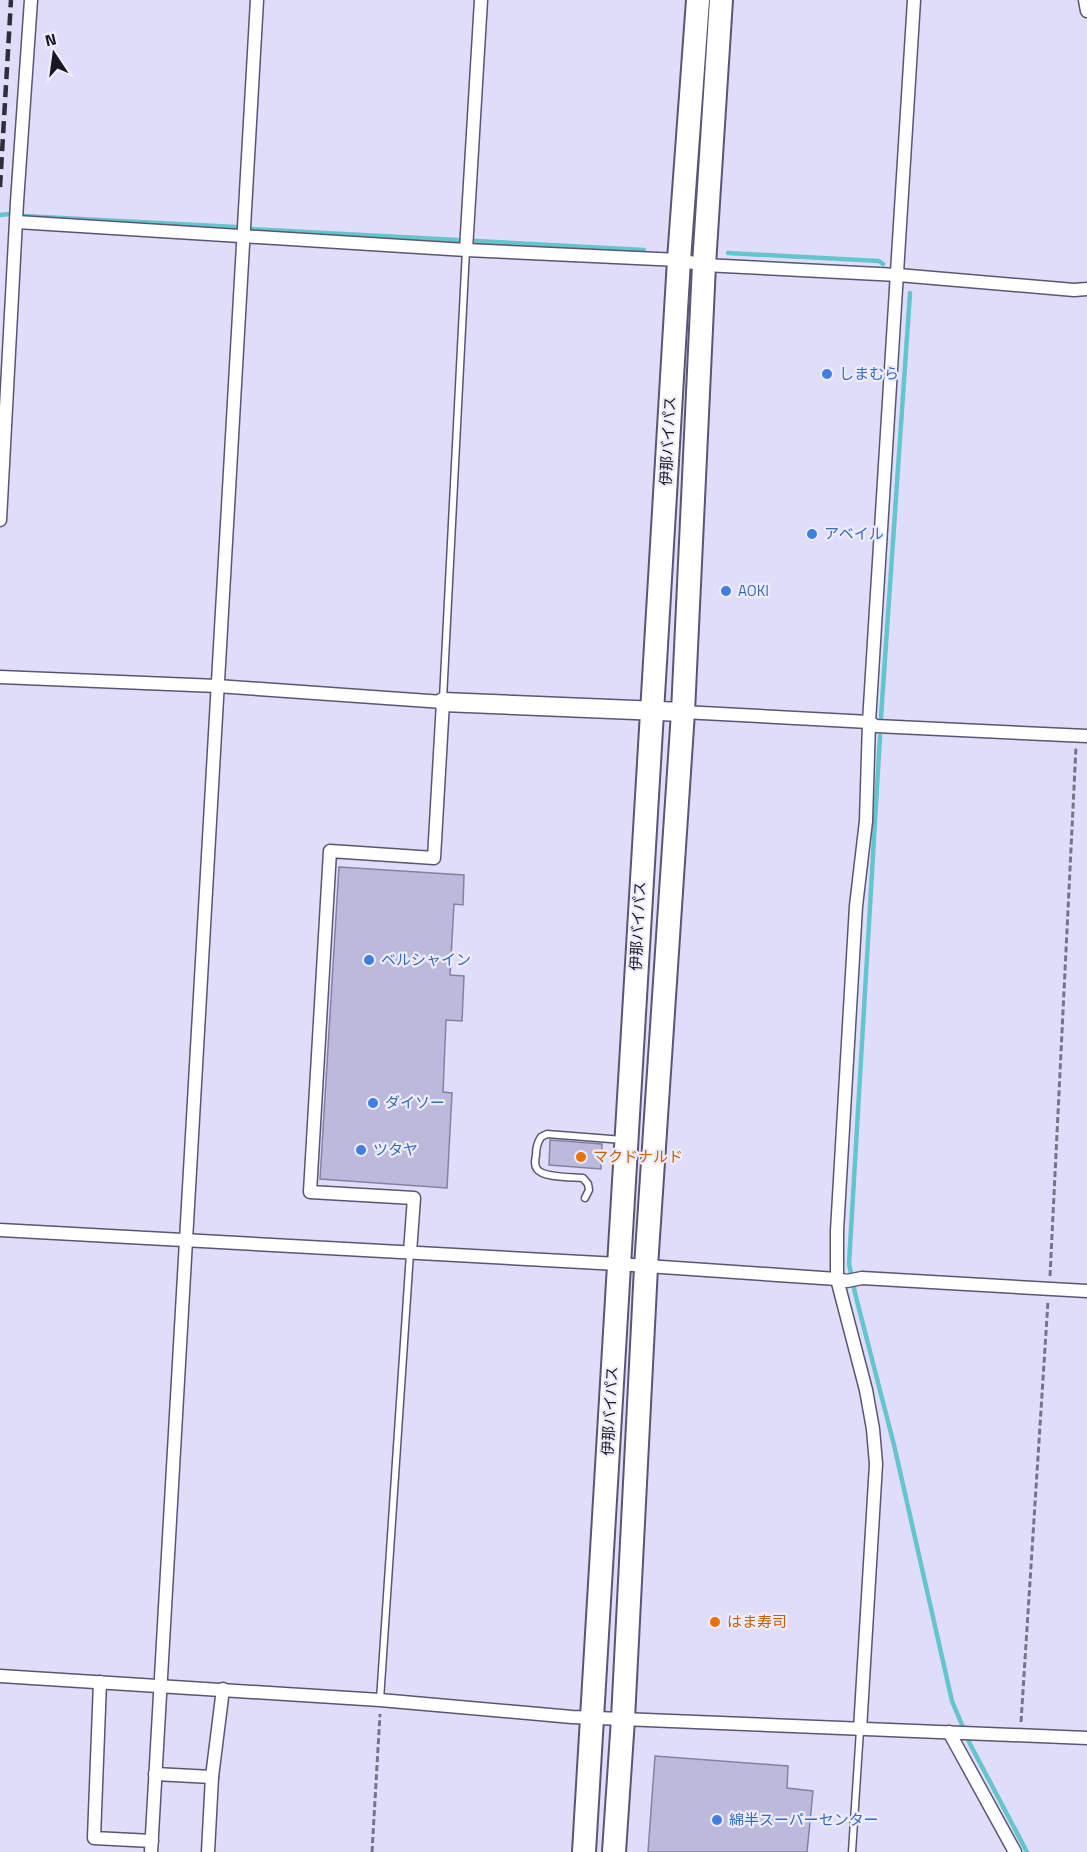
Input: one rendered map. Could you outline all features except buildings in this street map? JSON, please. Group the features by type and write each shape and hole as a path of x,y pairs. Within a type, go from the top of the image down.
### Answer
{"highway":[{"name":"伊那バイパス","path":"584,1852 679,260 699,0"},
{"name":"伊那バイパス","path":"614,1852 646,1267 683,712 704,265 721,0"}],"street":[{"path":"0,520 31,0"},
{"path":"100,1682 94,1838 152,1847 257,0"},
{"path":"466,249 481,0"},
{"path":"860,1730 876,1464 866,1390 842,1280 837,1220 856,906 866,821 869,722 914,0"},
{"path":"1085,0 1087,11"},
{"path":"17,222 244,237 679,260 704,265 897,275 1074,290 1087,289"},
{"path":"0,677 217,686 443,702 683,712 869,722 876,726 1082,736"},
{"path":"410,1252 414,1198 310,1192 329,863 330,851 434,858 443,702"},
{"path":"0,1230 618,1264 842,1280 862,1278 1087,1292"},
{"path":"0,1676 380,1700 593,1718 1087,1738"},
{"path":"208,1852 212,1777 223,1689"},
{"path":"952,1732 1015,1852"},
{"path":"155,1774 212,1777"}],"lane":[{"path":"443,702 466,249"},
{"path":"585,1198 589,1190 583,1178 547,1175 536,1169 537,1145 541,1137 548,1134 625,1140"},
{"path":"380,1700 410,1252"},
{"path":"852,1852 860,1730"}],"path":[{"path":"1016,1735 1021,1725 1082,736"},
{"path":"372,1852 380,1700"}],"waterway":[{"path":"0,215 10,214"},
{"path":"23,216 236,227"},
{"path":"251,229 644,250"},
{"path":"728,253 879,261 883,264"},
{"path":"881,717 910,293"},
{"path":"880,736 849,1264 894,1445 952,1701 970,1744 1027,1852"}],"railway":[{"path":"0,187 11,0"}],"place":[{"name":"しまむら","path":"827,374"},
{"name":"アベイル","path":"812,534"},
{"name":"AOKI","path":"726,591"},
{"name":"ベルシャイン","path":"369,960"},
{"name":"ダイソー","path":"373,1103"},
{"name":"ツタヤ","path":"361,1150"},
{"name":"マクドナルド","path":"581,1157"},
{"name":"はま寿司","path":"715,1622"},
{"name":"綿半スーパーセンター","path":"717,1820"}]}
